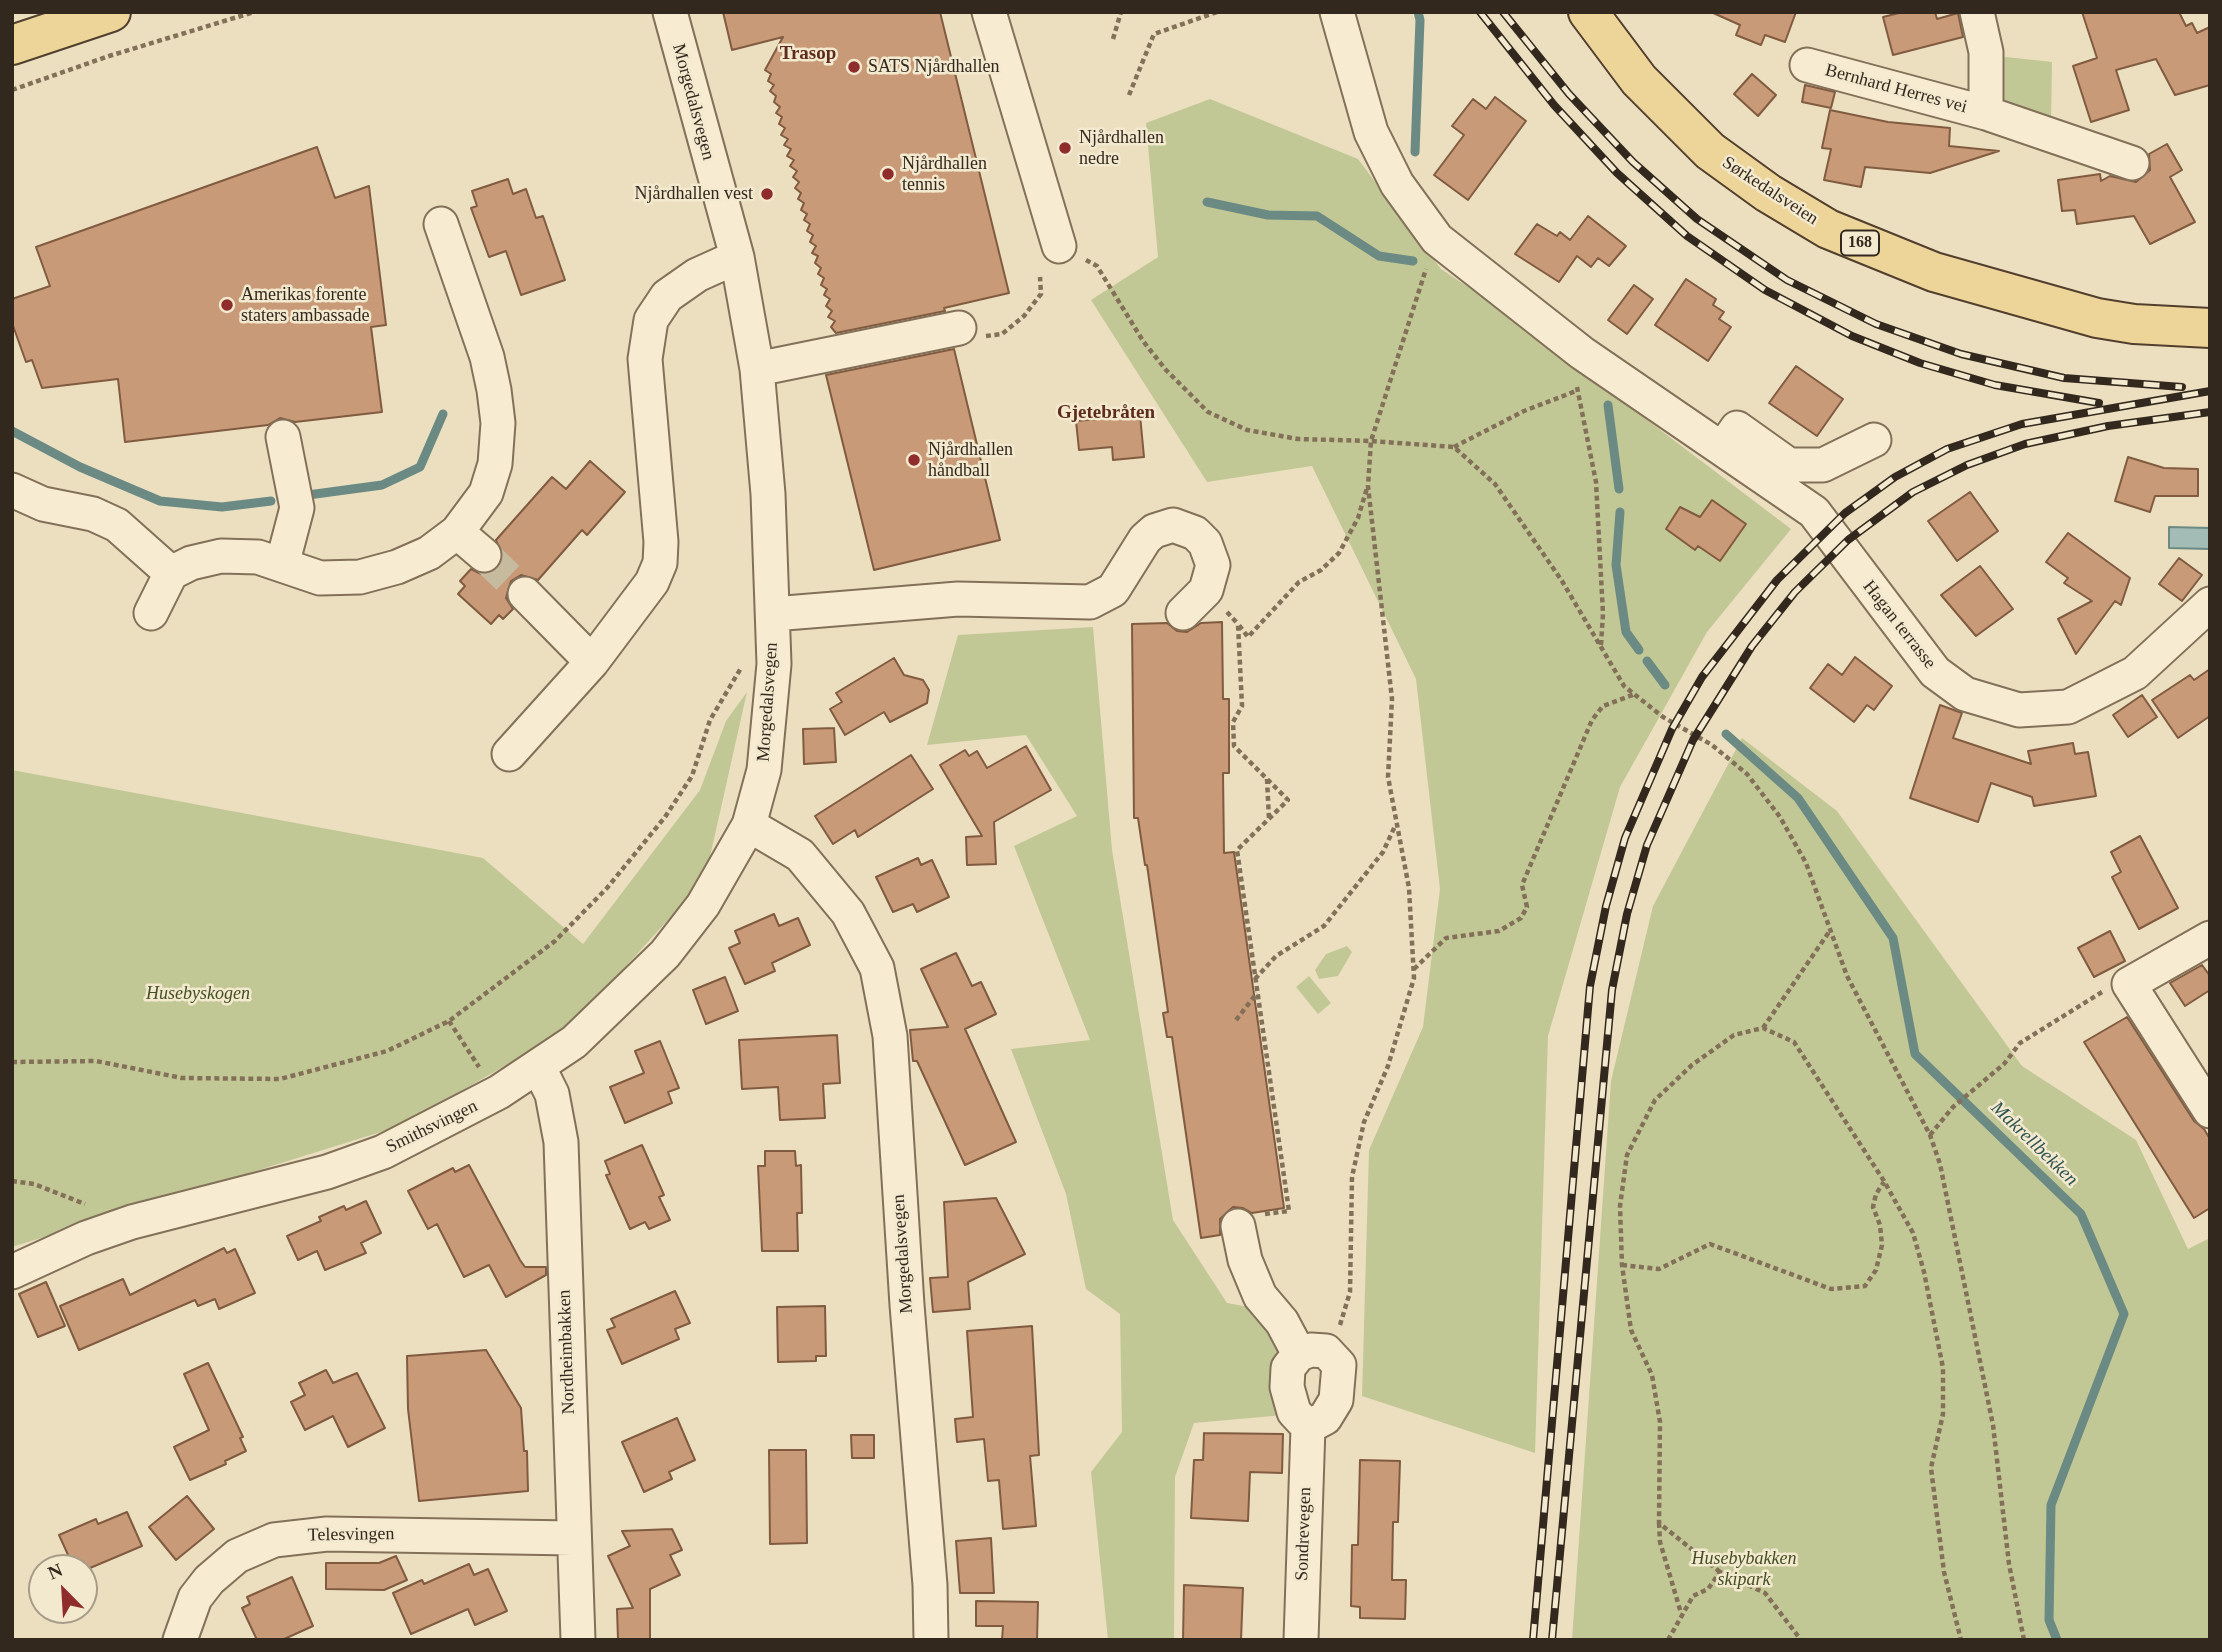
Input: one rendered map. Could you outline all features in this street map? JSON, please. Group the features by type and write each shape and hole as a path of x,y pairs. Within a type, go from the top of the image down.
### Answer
{"main road":[{"path":"12,45 111,12"},
{"name":"Sørkedalsveien","path":"1588,12 1639,80 1710,151 1768,193 1828,229 1934,272 2096,318 2147,326 2210,328"}],"street":[{"name":"Morgedalsvegen","path":"670,12 737,257 757,369 768,494 773,614 770,723 764,770 749,825 800,855 828,886 864,941 883,990 890,1036 904,1265 930,1585 931,1640"},
{"path":"989,12 1059,246"},
{"name":"Hagan terrasse","path":"1337,12 1371,132 1397,184 1437,239 1582,353 1814,512 1935,672 1965,694 2020,710 2068,707 2135,673 2210,604"},
{"name":"Bernhard Herres vei","path":"1977,12 1986,52 1986,113"},
{"name":"Bernhard Herres vei","path":"1807,65 1986,113 2132,163"},
{"path":"151,614 171,573 191,563 221,556 258,557 320,578 360,577 397,566 429,552 457,532 486,493 495,464 498,423 487,357 441,224"},
{"path":"509,754 592,662 635,609 660,563 662,542 645,359 651,320 667,296 697,275 737,257"},
{"path":"757,369 960,328"},
{"path":"1723,448 1737,428 1789,465 1824,466 1874,440"},
{"path":"282,565 297,508 283,437"},
{"path":"12,490 43,504 93,514 117,525 171,573"},
{"path":"773,614 958,599 1090,602 1113,590 1154,531 1173,525 1195,533 1205,543 1213,565 1206,590 1183,613"},
{"path":"457,532 484,555"},
{"path":"525,594 592,662"},
{"name":"Smithsvingen","path":"12,1272 86,1238 132,1222 327,1172 423,1133 539,1068 574,1042 665,954 703,905 749,825"},
{"path":"2210,938 2129,984 2210,1111"},
{"name":"Nordheimbakken","path":"539,1068 552,1094 561,1142 578,1640"},
{"path":"1238,1226 1245,1260 1260,1296 1315,1354 1339,1366 1340,1381 1336,1400 1325,1418 1308,1427 1294,1412 1287,1387 1288,1368 1315,1354"},
{"name":"Sondrevegen","path":"1301,1640 1308,1427"},
{"name":"Telesvingen","path":"180,1640 195,1598 209,1580 237,1556 274,1540 327,1534 573,1538"}],"path":[{"path":"12,90 109,56 254,12"},
{"path":"1113,39 1121,12"},
{"path":"1129,95 1154,34 1217,12"},
{"path":"1315,1354 1350,1292 1352,1177 1364,1122 1388,1066 1414,978 1409,888 1388,777 1392,699 1368,486 1371,441 1437,239"},
{"path":"1059,246 1097,266 1158,360 1208,412 1247,430 1298,439 1454,447 1524,411 1576,391"},
{"path":"960,328 982,337 1002,334 1024,316 1041,294 1040,277"},
{"path":"1582,353 1576,391 1596,482 1601,646"},
{"path":"1454,447 1495,484 1562,581 1625,686 1663,717 1712,745 1747,774 1798,846 1847,976 1930,1135 1940,1164 1993,1425 2009,1564 2024,1640"},
{"path":"1240,648 1300,582 1321,570 1339,553 1359,519 1368,486"},
{"path":"1238,1226 1237,1219 1289,1211 1237,850 1288,800 1234,746 1233,722 1242,706 1238,624 1248,637"},
{"path":"12,1062 96,1060 182,1078 279,1079 387,1051 449,1021 555,941 607,888 665,817 692,776 709,720 742,666"},
{"path":"1414,970 1446,938 1499,931 1521,918 1527,907 1521,885 1592,720 1603,706 1635,694"},
{"path":"1266,778 1269,819"},
{"path":"1255,979 1276,956 1324,926 1383,852 1396,826"},
{"path":"1763,1028 1829,932"},
{"path":"1930,1135 1953,1107 1996,1072 2020,1043 2087,1000 2115,986 2129,984"},
{"path":"1236,1020 1257,993"},
{"path":"449,1021 468,1052 499,1092"},
{"path":"1681,1613 1660,1542 1660,1422 1652,1375 1631,1330 1622,1265 1619,1206 1627,1155 1656,1100 1692,1065 1734,1035 1763,1028 1794,1042 1884,1181 1913,1233 1924,1272 1943,1368 1943,1414 1931,1468 1944,1572 1961,1640"},
{"path":"12,1181 34,1184 132,1222"},
{"path":"1622,1265 1659,1269 1710,1244 1831,1289 1865,1286 1876,1270 1882,1245 1880,1225 1873,1207 1876,1194 1884,1181"},
{"path":"1659,1523 1720,1572 1765,1593 1801,1640"},
{"path":"1668,1640 1693,1596 1708,1589 1720,1572"}],"green space":[{"path":"2006,57 2052,62 2051,122 2001,103 1997,61"},
{"path":"1210,99 1358,159 1441,269 1590,368 1634,410 1791,529 1707,632 1620,787 1548,1036 1535,1453 1362,1396 1369,1150 1423,1027 1440,889 1416,679 1312,466 1207,482 1091,300 1158,257 1146,123"},
{"path":"1093,627 1112,850 1173,1220 1227,1303 1298,1316 1284,1415 1194,1423 1175,1477 1174,1640 1108,1640 1091,1472 1122,1432 1120,1314 1086,1289 1066,1194 1011,1049 1090,1040 1014,846 1077,816 1026,735 927,745 958,635"},
{"name":"Husebyskogen","path":"747,692 705,879 569,1029 400,1126 12,1247 12,770 483,858 583,944 700,790 726,721"},
{"name":"Husebybakken skipark","path":"1742,738 1837,811 2022,1066 2136,1140 2188,1249 2210,1238 2210,1640 1572,1640 1611,1081 1653,906"},
{"path":"1347,946 1352,952 1338,976 1319,979 1315,970 1326,954"},
{"path":"1309,976 1331,1003 1318,1014 1296,987"}],"water":[{"path":"2169,527 2210,528 2210,549 2169,548"}],"building":[{"name":"Njårdhallen tennis","path":"723,12 940,12 1009,293 944,308 945,311 836,333 831,327 835,321 828,317 832,311 826,306 830,299 824,295 827,289 821,285 824,278 818,274 821,268 815,263 818,256 812,253 816,246 810,242 813,235 807,231 810,224 804,220 807,214 801,210 804,203 798,199 801,193 795,188 799,182 793,177 797,171 790,166 794,160 787,156 791,149 784,145 788,139 781,135 785,128 779,124 782,117 776,113 780,107 774,102 776,96 770,91 774,85 768,81 771,74 765,70 783,37 732,50"},
{"path":"1711,12 1796,12 1785,42 1765,35 1761,45 1736,35 1740,25"},
{"path":"1903,12 1935,12 1937,19 1958,13 1963,37 1893,55 1883,17"},
{"path":"2082,12 2179,12 2186,26 2192,23 2197,33 2210,27 2210,85 2175,95 2156,59 2116,70 2129,110 2091,122 2073,66 2097,58"},
{"path":"1752,74 1776,95 1758,116 1734,94"},
{"path":"1805,85 1835,92 1831,108 1802,102"},
{"path":"1495,97 1526,121 1468,200 1434,175 1464,135 1452,126 1473,99 1486,109"},
{"path":"1830,110 1888,122 1950,128 1949,146 1999,151 1930,173 1865,167 1861,187 1824,180 1831,149 1822,148"},
{"path":"2167,144 2182,170 2170,177 2195,222 2150,244 2134,216 2077,224 2075,210 2062,211 2058,180 2100,174 2101,181 2110,176 2136,182 2150,170 2149,154"},
{"path":"317,147 335,198 369,186 386,325 371,327 382,412 295,422 280,418 268,425 125,442 118,379 42,388 32,360 26,362 12,323 12,299 50,286 36,247"},
{"path":"508,179 513,194 526,189 536,218 543,216 565,280 521,295 506,251 489,257 471,208 477,206 472,191"},
{"path":"1588,216 1626,246 1609,266 1598,258 1591,267 1577,256 1559,282 1515,254 1537,224 1557,236 1560,232 1570,240"},
{"path":"1686,279 1716,299 1713,305 1724,312 1719,319 1731,327 1708,361 1655,325"},
{"path":"1634,285 1653,299 1627,334 1608,320"},
{"name":"Njårdhallen håndball","path":"954,349 1000,540 874,570 826,375"},
{"path":"1796,366 1843,399 1817,436 1769,403"},
{"path":"1120,409 1122,417 1140,415 1144,457 1113,460 1112,447 1079,450 1076,421 1098,419 1098,411"},
{"path":"2128,457 2164,468 2198,469 2198,496 2155,496 2150,512 2115,501"},
{"path":"590,461 625,492 587,535 582,530 538,580 521,575 511,581 506,598 513,609 503,619 499,615 491,624 458,594 465,586 460,581 471,569 481,574 498,568 503,558 496,540 552,477 566,489"},
{"path":"1970,492 1998,531 1957,561 1928,521"},
{"path":"1712,500 1746,524 1720,561 1698,546 1695,550 1666,529 1680,507 1700,517"},
{"path":"2068,533 2130,578 2121,605 2115,601 2076,654 2058,619 2092,601 2064,583 2068,578 2046,562"},
{"path":"2179,558 2202,575 2182,601 2159,584"},
{"path":"1980,566 2013,609 1976,636 1941,595"},
{"path":"1222,622 1223,699 1229,699 1229,773 1223,773 1224,853 1234,852 1284,1208 1252,1213 1233,1207 1220,1219 1220,1235 1201,1238 1172,1037 1167,1037 1163,1013 1168,1012 1147,865 1138,818 1134,818 1132,624 1167,623 1177,631 1187,632 1201,623"},
{"path":"1855,657 1892,686 1874,710 1867,705 1854,722 1810,688 1828,664 1842,675"},
{"path":"894,658 904,675 923,680 929,690 927,703 890,722 884,712 845,735 830,709 842,702 836,693"},
{"path":"2210,669 2210,716 2178,738 2152,700 2190,675 2194,680"},
{"path":"2142,695 2157,717 2128,737 2113,715"},
{"path":"1940,705 1962,713 1953,738 2031,764 2028,751 2073,743 2075,754 2088,752 2096,796 2034,806 2032,797 1991,783 1978,822 1910,798"},
{"path":"834,728 836,762 804,764 803,729"},
{"path":"1026,746 1051,790 994,822 996,864 967,865 966,837 982,836 940,765 965,750 969,756 977,751 987,768"},
{"path":"911,755 933,789 858,837 855,830 833,844 815,816"},
{"path":"2140,836 2178,908 2139,929 2112,877 2121,872 2111,852"},
{"path":"918,858 921,865 932,860 949,897 917,912 913,904 893,912 876,877"},
{"path":"774,914 779,926 798,918 810,945 772,963 775,971 745,984 729,948 740,943 735,931"},
{"path":"2110,931 2125,961 2094,977 2078,948"},
{"path":"956,953 972,986 981,982 996,1014 965,1029 1016,1142 965,1165 917,1061 913,1061 910,1030 948,1027 921,969"},
{"path":"2202,965 2210,976 2210,990 2185,1006 2170,983"},
{"path":"725,977 738,1011 706,1024 693,990"},
{"path":"2127,1017 2194,1121 2204,1129 2210,1139 2210,1208 2194,1218 2084,1042"},
{"path":"837,1035 840,1083 823,1084 825,1118 780,1120 778,1087 742,1089 739,1040"},
{"path":"660,1041 679,1088 668,1092 672,1103 625,1123 610,1087 644,1073 635,1051"},
{"path":"642,1145 664,1195 659,1197 670,1220 649,1229 645,1222 630,1229 606,1175 610,1174 605,1161"},
{"path":"765,1151 795,1151 796,1166 801,1165 802,1213 797,1213 798,1251 762,1251 758,1166 765,1166"},
{"path":"469,1165 525,1267 546,1267 546,1275 506,1297 489,1265 464,1277 437,1224 428,1229 408,1191 453,1168 455,1172"},
{"path":"996,1198 1025,1254 968,1282 970,1309 933,1312 930,1278 948,1277 944,1202"},
{"path":"366,1201 381,1233 361,1243 366,1253 325,1270 317,1251 298,1260 287,1236 321,1221 319,1217 344,1206 346,1210"},
{"path":"224,1248 227,1253 235,1249 255,1293 219,1309 215,1299 198,1306 195,1300 79,1350 60,1306 123,1279 130,1295"},
{"path":"46,1282 65,1326 38,1337 19,1294"},
{"path":"675,1291 690,1323 675,1329 679,1339 622,1364 607,1330 615,1327 611,1319"},
{"path":"825,1306 826,1356 816,1356 816,1361 778,1362 777,1307"},
{"path":"1032,1326 1039,1455 1030,1456 1036,1526 1003,1529 999,1480 988,1481 984,1439 957,1442 955,1419 973,1417 967,1331"},
{"path":"486,1350 521,1408 524,1451 527,1451 528,1491 419,1501 408,1409 407,1356"},
{"path":"208,1363 243,1437 240,1438 246,1451 225,1461 226,1464 190,1480 174,1447 209,1430 184,1374"},
{"path":"326,1370 333,1383 357,1373 385,1428 348,1447 333,1416 305,1430 291,1402 305,1395 299,1383"},
{"path":"677,1418 695,1460 669,1472 672,1479 644,1492 622,1442"},
{"path":"1204,1433 1283,1434 1282,1473 1250,1472 1248,1521 1191,1518 1194,1460 1203,1460"},
{"path":"851,1435 874,1435 874,1458 852,1458"},
{"path":"769,1450 806,1450 807,1543 770,1544"},
{"path":"1360,1460 1400,1461 1398,1522 1393,1522 1392,1580 1406,1580 1405,1619 1360,1618 1360,1607 1351,1606 1352,1545 1358,1545"},
{"path":"187,1496 214,1529 176,1560 149,1527"},
{"path":"127,1512 142,1546 98,1565 98,1554 68,1554 59,1535 96,1519 98,1524"},
{"path":"672,1529 682,1550 670,1555 680,1575 650,1589 650,1640 618,1640 617,1609 633,1608 608,1556 630,1546 622,1531"},
{"path":"991,1538 994,1593 960,1593 956,1541"},
{"path":"396,1556 407,1580 384,1590 326,1589 326,1563 379,1563"},
{"path":"469,1564 474,1575 488,1569 507,1611 475,1625 468,1609 411,1634 393,1593 422,1580 424,1584"},
{"path":"292,1577 313,1626 282,1640 257,1640 242,1608 250,1604 247,1597"},
{"path":"1184,1585 1243,1588 1241,1640 1183,1640"},
{"path":"976,1601 1038,1602 1037,1640 1002,1640 1003,1626 976,1626"}],"waterway":[{"name":"Makrellbekken","path":"1415,152 1420,20 1418,12"},
{"path":"1207,202 1268,215 1317,216 1379,256 1413,261"},
{"name":"Makrellbekken","path":"1608,405 1619,489"},
{"path":"308,495 382,485 420,467 443,414"},
{"path":"12,431 80,467 160,501 222,507 271,501"},
{"name":"Makrellbekken","path":"1620,512 1616,565 1626,632 1639,650"},
{"name":"Makrellbekken","path":"1647,661 1665,685"},
{"name":"Makrellbekken","path":"1726,734 1798,798 1893,938 1915,1054 2081,1214 2124,1314 2051,1505 2049,1620 2057,1640"}],"tunnel":[{"path":"484,555 525,594"}],"railway":[{"path":"1480,12 1554,105 1617,173 1687,236 1765,290 1852,336 1920,363 1995,385 2099,403"},
{"path":"1503,12 1569,94 1633,162 1697,219 1787,280 1876,324 1961,354 2064,378 2182,387"},
{"path":"1533,1640 1590,986 1606,906 1625,838 1672,729 1702,677 1777,580 1845,513 1895,477 1947,449 2022,424 2210,391"},
{"path":"1552,1640 1612,990 1627,914 1647,845 1693,740 1752,646 1795,592 1848,540 1913,492 1967,465 2025,444 2108,426 2210,412"}],"place":[{"name":"SATS Njårdhallen","path":"854,67"},
{"name":"Njårdhallen nedre","path":"1065,148"},
{"name":"Njårdhallen tennis","path":"888,174"},
{"name":"Njårdhallen vest","path":"767,194"},
{"name":"Amerikas forente staters ambassade","path":"227,305"},
{"name":"Njårdhallen håndball","path":"914,460"}],"district":[{"name":"Trasop","path":"808,54"},
{"name":"Gjetebråten","path":"1106,413"}]}
